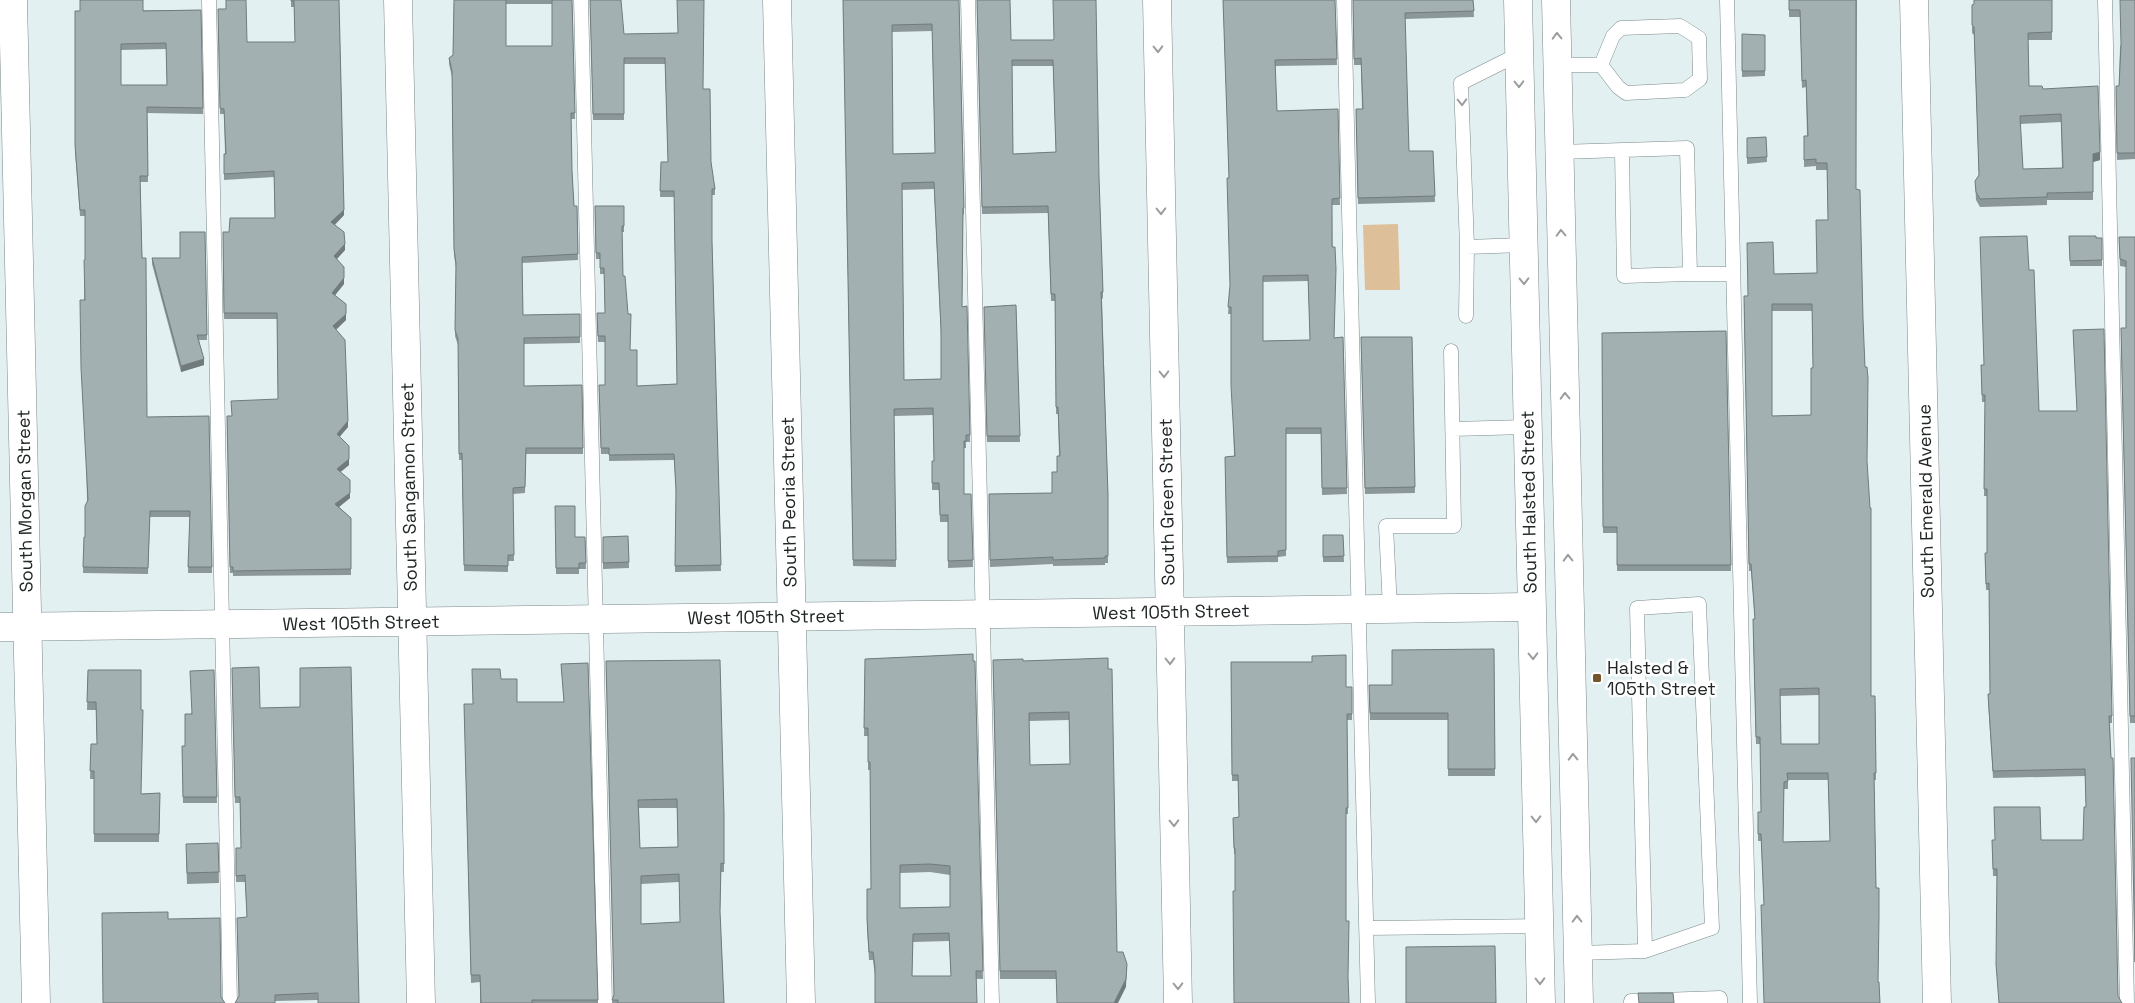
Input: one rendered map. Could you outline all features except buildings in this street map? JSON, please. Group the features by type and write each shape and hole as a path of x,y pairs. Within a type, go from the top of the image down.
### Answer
{"street":[{"name":"South Morgan Street","path":"13,0 9,242 27,627 36,1003"},
{"name":"South Sangamon Street","path":"398,0 421,1003"},
{"name":"South Peoria Street","path":"777,0 801,1003"},
{"name":"South Green Street","path":"1157,0 1178,1003"},
{"name":"South Halsted Street","path":"1518,0 1540,1003"},
{"path":"1556,0 1579,1003"},
{"name":"South Emerald Avenue","path":"1914,0 1937,1003"},
{"name":"West 105th Street","path":"0,627 1570,607"}],"lane":[{"path":"209,0 230,1003"},
{"path":"581,0 605,1003"},
{"path":"968,0 992,1003"},
{"path":"1344,0 1368,1003"},
{"path":"1727,0 1750,1003"},
{"path":"2105,0 2127,1003"},
{"path":"1680,26 1699,38 1700,78 1685,90 1626,93 1618,87 1601,65 1613,36 1621,28 1680,26"},
{"path":"1466,316 1467,247 1461,83 1519,54"},
{"path":"1558,65 1601,65"},
{"path":"1560,152 1687,148 1690,274"},
{"path":"1622,151 1624,276 1733,274"},
{"path":"1467,247 1523,246"},
{"path":"1390,609 1386,526 1454,526 1451,351"},
{"path":"1453,429 1527,427"},
{"path":"1578,952 1644,951 1712,928 1699,604 1637,608 1644,951"},
{"path":"1366,928 1539,926"},
{"path":"1632,1003 1631,1001 1720,998 1720,1003"}],"shaded area":[{"path":"1398,224 1400,290 1365,290 1363,225"}],"place":[{"name":"Halsted & 105th Street","path":"1597,678"}]}
